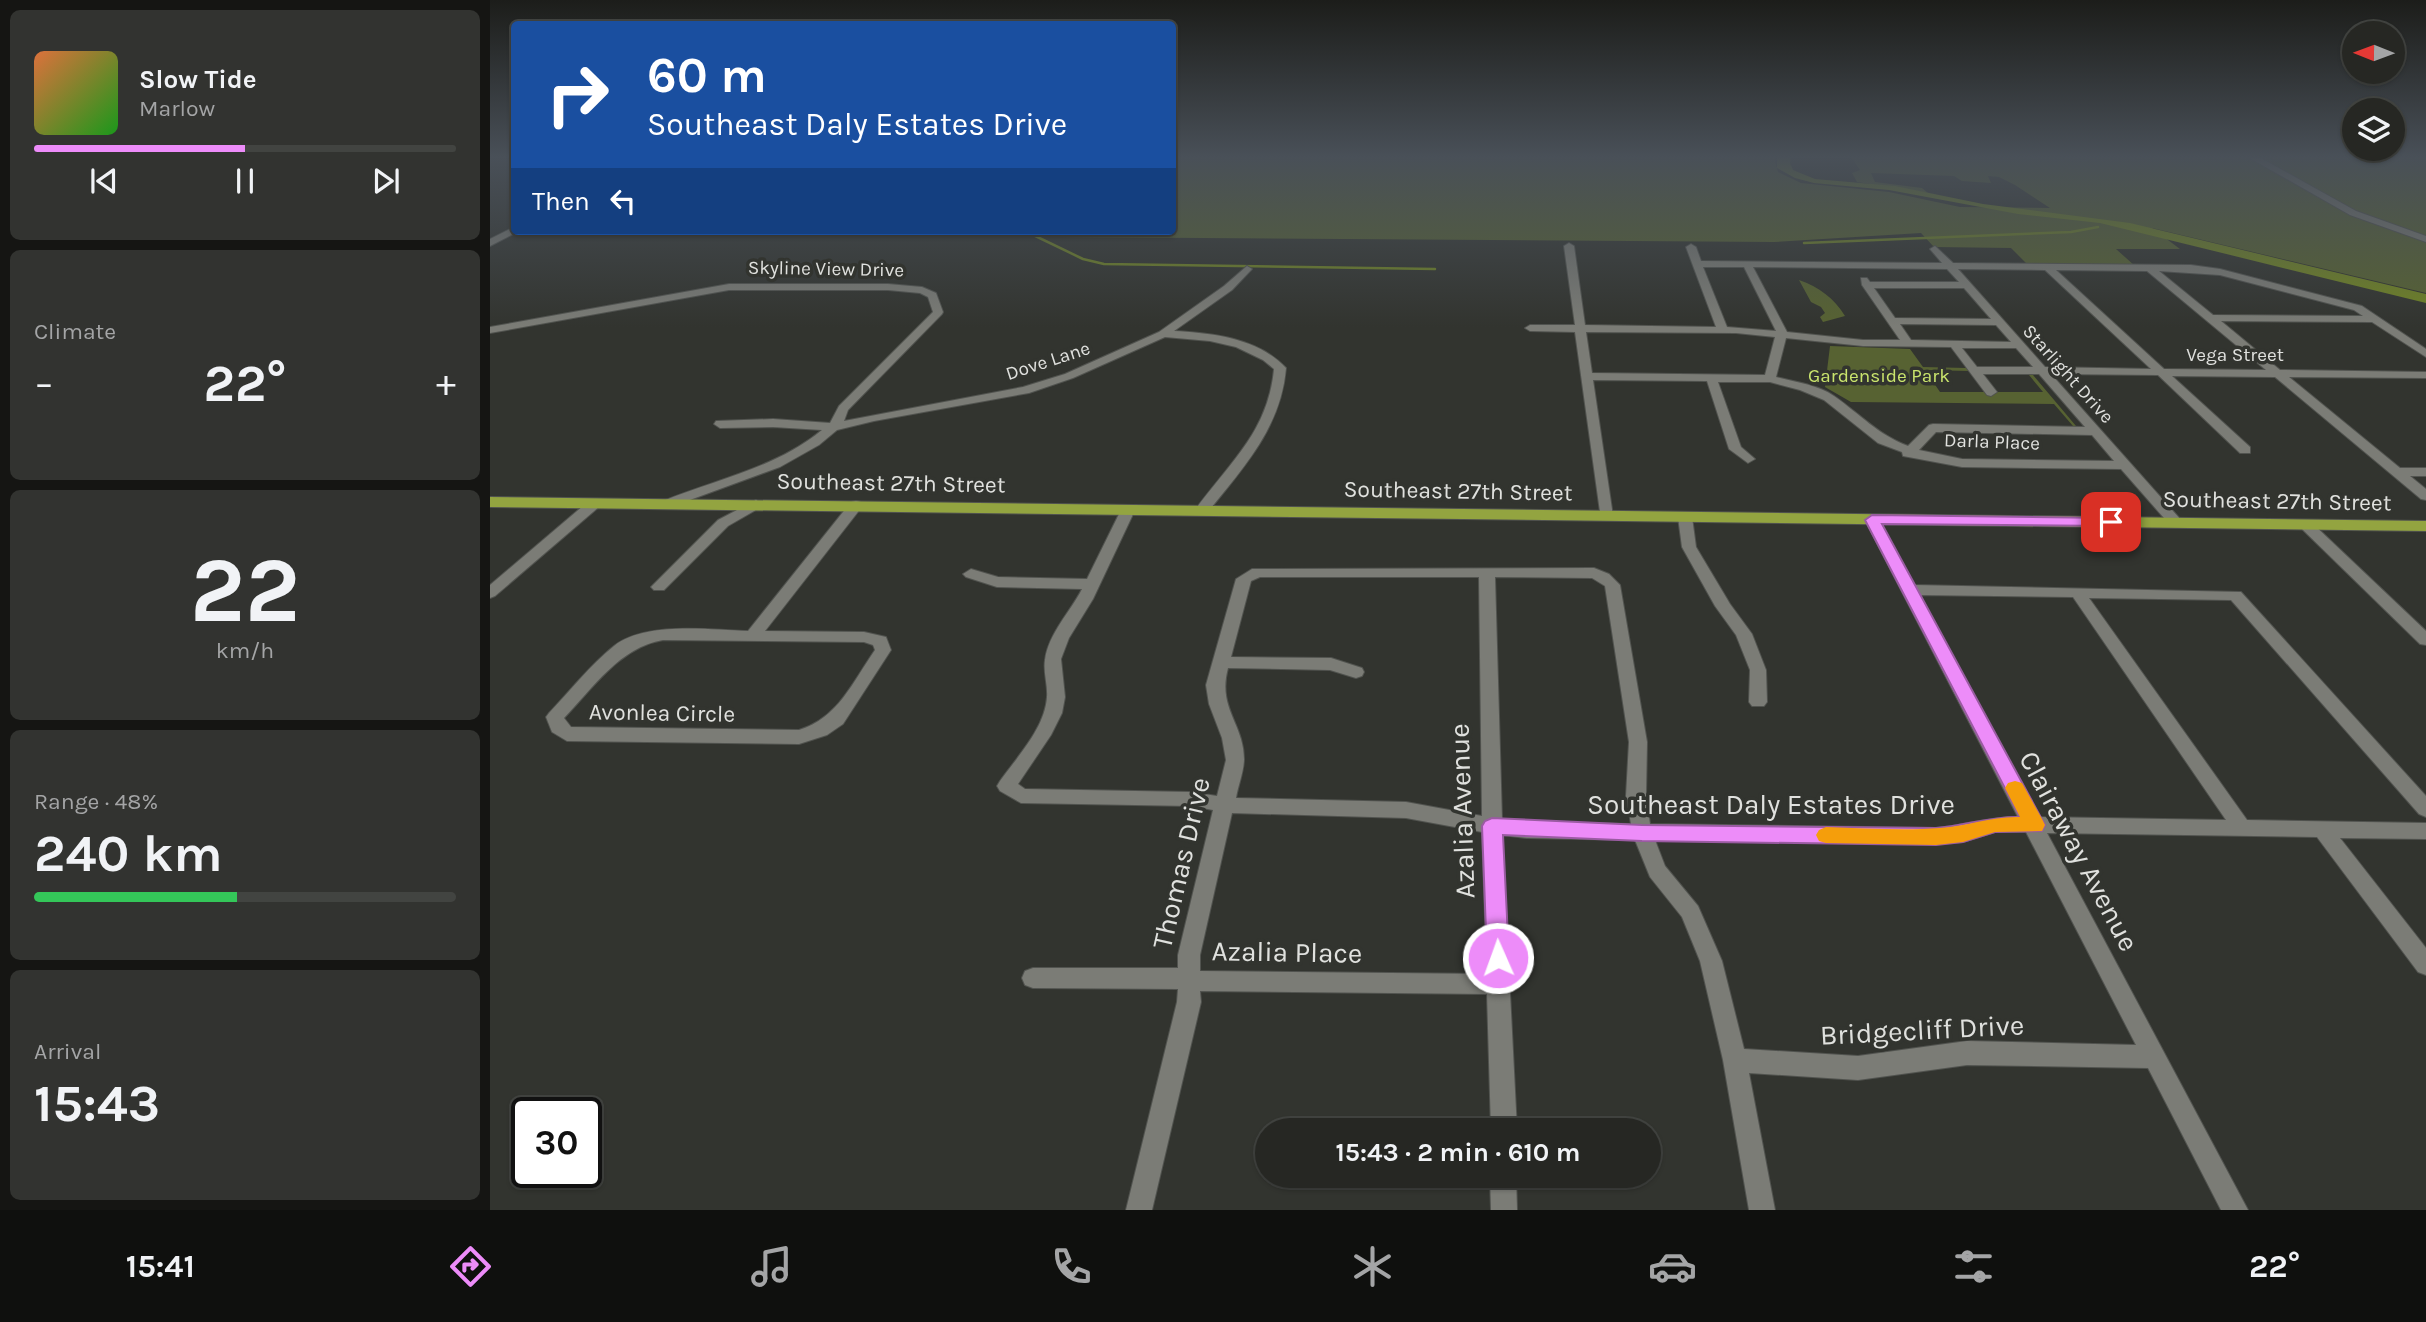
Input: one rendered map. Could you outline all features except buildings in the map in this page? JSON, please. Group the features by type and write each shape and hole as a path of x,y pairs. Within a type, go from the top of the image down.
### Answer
{"main road":[{"name":"Southeast 27th Street","path":"490,502 2426,526"}],"street":[{"path":"2354,213 2426,239"},
{"path":"490,243 511,232"},
{"path":"1569,246 1606,516"},
{"path":"1691,247 1723,330"},
{"name":"Starlight Drive","path":"1935,249 2176,523"},
{"path":"1698,264 2150,268 2220,272 2358,308 2426,354"},
{"path":"1748,264 1782,333 1770,379"},
{"path":"1853,265 1908,344"},
{"path":"2049,268 2245,450"},
{"path":"2150,268 2426,496"},
{"name":"Dove Lane","path":"834,427 873,416 1025,390 1069,376 1163,334 1228,288 1247,269"},
{"path":"1867,285 1968,285"},
{"name":"Skyline View Drive","path":"490,330 729,287 888,287 922,290 933,295 937,312 842,409 834,427 790,457 763,470 693,492 668,504"},
{"path":"2212,318 2377,319"},
{"path":"1893,321 1999,321"},
{"path":"1530,328 1723,330 1782,333 1836,342 2018,345"},
{"path":"1163,334 1214,337 1265,355 1280,368 1280,388 1263,433 1202,510"},
{"path":"1954,344 1991,392"},
{"name":"Vega Street","path":"1974,370 2426,375"},
{"name":"Darla Place","path":"1587,376 1770,379 1804,387 1828,397 1865,429 1908,453 1962,463 2124,465"},
{"path":"1711,377 1735,449 1748,459"},
{"path":"720,424 773,423 834,427"},
{"path":"1908,453 1933,428 2095,431"},
{"path":"2397,472 2426,472"},
{"path":"490,593 595,503"},
{"path":"721,504 723,523"},
{"path":"659,587 723,523 755,504"},
{"path":"752,636 856,505"},
{"path":"971,574 997,582 1092,584 1128,510"},
{"path":"1685,517 1689,547 1723,606 1744,634 1758,670 1758,702"},
{"name":"Clairaway Avenue","path":"1872,520 2035,825 2235,1210"},
{"path":"2306,525 2426,640"},
{"name":"Thomas Drive","path":"1139,1210 1189,1002 1189,956 1235,760 1215,685 1244,579 1248,574 1257,572 1487,573"},
{"path":"1487,573 1594,573 1604,577 1612,585 1638,741 1636,796 1642,833 1657,871 1690,912 1711,961 1735,1060 1762,1210"},
{"name":"Azalia Avenue","path":"1487,573 1492,826 1504,1118"},
{"name":"Southeast Daly Estates Drive","path":"1092,584 1061,638 1053,659 1056,697 1053,713 1045,730 1007,786 1021,796 1191,799 1225,805 1406,810 1492,826 1642,833 1936,836 1963,834 1995,824 2426,831"},
{"path":"1910,590 2235,595 2426,809"},
{"path":"2078,593 2242,828"},
{"name":"Avonlea Circle","path":"663,635 752,636 864,637 880,641 883,650 837,719 821,730 799,737 567,734 558,727 555,718 621,649 643,638 663,635"},
{"path":"1221,662 1331,664 1356,672"},
{"path":"2322,829 2426,965"},
{"name":"Azalia Place","path":"1033,978 1162,977 1188,981 1499,984"},
{"name":"Bridgecliff Drive","path":"1735,1060 1858,1068 1967,1053 2154,1057"},
{"path":"1503,1188 1504,1210"}],"green space":[{"path":"1176,213 2426,213 2426,293 2152,228 2180,249 2116,249 2135,266 2028,265 2011,248 1934,247 1921,233 1774,242 1056,235 1176,235"},
{"path":"1799,280 1825,294 1845,316 1823,322 1820,317 1825,313 1821,307 1811,302"},
{"name":"Gardenside Park","path":"1830,346 1910,349 1923,367 1967,368 1970,371 1925,370 1940,392 2043,392 2029,375 2033,375 2076,426 2073,426 2054,404 1851,402 1825,387"}],"shaded area":[{"path":"2015,213 2056,213 2130,223 2426,294 2426,303 2100,223"}],"waterway":[{"path":"1804,243 2071,232 2098,227"},
{"path":"1033,235 1083,259 1104,264 1435,269"}],"slow traffic":[{"path":"1826,835 1936,836 1963,834 1995,824 2035,825 2015,788"}],"route":[{"path":"1498,958 1492,826 1527,830 1642,833 1936,836 1963,834 1995,824 2035,825 1872,520 2111,522"}]}
